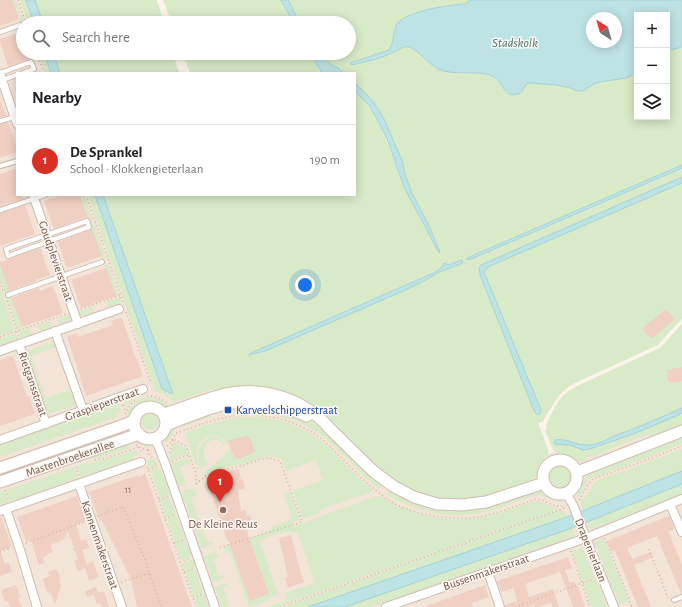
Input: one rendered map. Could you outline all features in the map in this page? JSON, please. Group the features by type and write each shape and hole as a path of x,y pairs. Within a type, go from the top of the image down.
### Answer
{"main road":[{"path":"165,419 232,403 256,402 295,410 330,429 373,471 393,486 414,497 437,504 462,506 486,502 544,483"},
{"path":"150,407 160,410 165,419 164,430 155,438 144,437 136,430 136,415 144,408 150,407"},
{"name":"Mastenbroekerallee","path":"0,468 135,420"},
{"path":"576,472 682,431"},
{"name":"Mastenbroekerallee","path":"2,486 139,434"},
{"path":"562,460 571,463 576,472 577,482 571,491 566,493 556,494 547,488 544,483 543,473 548,465 554,461 562,460"}],"street":[{"path":"0,77 16,119"},
{"name":"Goudplevierstraat","path":"34,197 78,324"},
{"path":"0,351 122,308"},
{"path":"55,331 83,410"},
{"name":"Rietgansstraat","path":"20,344 46,424"},
{"name":"Graspieperstraat","path":"0,440 144,389"},
{"path":"155,438 215,607"},
{"path":"37,607 6,509 141,462"},
{"name":"Kannenmakerstraat","path":"79,484 122,607"},
{"name":"Drapenierlaan","path":"566,493 614,607"},
{"name":"Bussenmakerstraat","path":"386,607 410,603 488,572 586,538 682,499"},
{"path":"670,504 682,532"},
{"path":"488,572 500,607"}],"lane":[{"path":"0,32 16,27"},
{"path":"0,77 31,62 34,69 26,72"},
{"path":"0,77 16,75"},
{"path":"0,122 16,119"},
{"path":"0,166 16,161"},
{"path":"0,210 34,197"},
{"path":"48,238 8,256 6,249 48,238 89,227 87,221 48,238"},
{"path":"8,295 102,262"},
{"path":"672,601 682,597"}],"path":[{"path":"18,0 24,16"},
{"path":"39,60 44,72"},
{"path":"86,196 121,295 122,308"},
{"path":"0,282 20,344"},
{"path":"0,337 121,295"},
{"name":"Graspieperstraat","path":"122,308 150,381 148,386 144,389"},
{"path":"173,439 186,446 196,474 196,484 205,476 227,469 244,466 265,458 280,461 302,522 218,548"},
{"path":"593,479 682,446"},
{"path":"141,462 145,460 196,607"},
{"path":"75,465 79,477 79,484"},
{"path":"2,486 6,509"},
{"path":"159,499 175,493"},
{"path":"0,552 123,507 150,572 161,607"},
{"path":"280,607 573,508"},
{"path":"165,519 182,512"},
{"path":"602,531 632,607"},
{"path":"174,543 191,538"},
{"path":"568,544 590,607"},
{"path":"648,549 672,601"},
{"path":"180,562 193,557 196,554"},
{"path":"184,572 201,566"},
{"path":"114,584 150,572"},
{"path":"515,607 544,598 602,576"},
{"path":"193,598 210,592"}],"shaded area":[{"path":"0,0 31,0 37,16 16,16 16,60 52,60 57,72 16,72 16,196 99,196 165,382 229,377 522,460 558,451 682,407 682,607 0,607"}],"green space":[{"path":"13,0 16,0 22,16 18,16"},
{"path":"20,0 26,0 32,16 26,16"},
{"path":"35,0 157,0 162,16 41,16"},
{"path":"163,0 281,0 290,16 169,16"},
{"path":"288,0 470,0 465,4 408,15 401,19 397,24 389,50 350,64 377,59 391,54 401,48 408,47 417,52 434,66 444,71 489,75 496,79 505,88 521,93 527,83 554,85 577,91 600,82 615,80 634,73 634,120 670,120 670,50 682,47 682,165 467,258 476,257 682,168 682,177 481,265 479,268 480,276 535,413 541,412 484,272 487,267 682,183 682,319 658,345 575,383 559,395 543,421 538,423 549,452 547,455 548,460 533,480 485,498 462,500 438,499 416,493 395,483 376,468 324,417 214,392 213,389 174,402 164,394 154,391 154,385 151,384 151,379 88,196 95,196 162,389 172,393 103,196 356,196 356,92 365,101 374,114 383,132 404,187 440,252 430,228 411,191 404,171 403,163 380,112 368,96 356,84 356,72 342,72 326,60 356,60 356,16 296,16","holes":["462,260 463,263 437,273 428,279 265,351 251,355 251,353 440,269 444,263 449,265"]},
{"path":"41,60 46,60 51,72 45,72"},
{"path":"55,60 175,60 179,72 60,72"},
{"path":"185,60 314,60 321,72 190,72"},
{"path":"80,196 84,196 93,220 90,222"},
{"path":"93,223 106,258 103,260 90,224"},
{"path":"107,263 119,295 116,296 104,264"},
{"path":"0,265 10,293 7,294 5,294 0,279"},
{"path":"0,288 15,331 0,336"},
{"path":"10,295 22,328 18,330 6,297"},
{"path":"120,297 122,303 108,307 106,302"},
{"path":"92,307 94,313 84,316 80,315 79,311"},
{"path":"69,314 70,320 59,325 57,319"},
{"path":"50,321 52,327 39,332 37,326"},
{"path":"682,324 682,408 629,431 590,445 582,445 566,440 555,444 573,446 601,446 682,413 682,426 658,436 651,437 650,434 611,448 606,452 585,458 586,461 579,461 564,455 560,455 553,450 545,430 547,429 546,425 554,408 565,394 577,386 660,348"},
{"path":"30,328 32,334 25,337 26,339 21,340 19,332"},
{"path":"16,333 18,341 0,348 0,339"},
{"path":"54,342 55,347 31,356 46,398 70,390 76,405 46,415 24,352"},
{"path":"148,391 148,393 134,399 125,407 123,400"},
{"path":"150,397 162,400 171,408 150,403 146,404 139,408 126,421 128,411 133,404 140,399"},
{"path":"116,402 121,412 116,414 117,417 0,457 0,445 116,404"},
{"path":"239,405 249,405 306,418 329,433 383,486 378,489 327,440 302,424 274,415 260,413 230,414 216,417 240,409"},
{"path":"147,414 153,414 158,419 156,428 153,430 147,430 142,425 142,419"},
{"path":"209,415 210,417 184,426 182,422"},
{"path":"246,417 278,420 298,427 316,437 374,491 320,510 320,513 302,519 293,491 323,480 316,460 286,471 282,459 265,456 248,463 227,467 202,476 202,474 232,449 232,454 237,458 244,457 255,452 249,437 228,441 229,444 227,444 220,437 207,437 200,443 198,448 198,470 185,433 200,427 230,419"},
{"path":"120,419 120,424 0,466 0,461"},
{"path":"176,426 172,436 165,443 167,432"},
{"path":"121,429 123,436 0,479 0,470"},
{"path":"682,435 682,444 589,479 580,495 577,497 576,493 578,486 586,476"},
{"path":"137,437 149,442 152,447 144,446 131,439"},
{"path":"210,437 220,438 226,445 215,440 208,442 204,452 208,464 200,470 198,455 200,447"},
{"path":"174,442 185,447 187,455 170,460 170,455"},
{"path":"127,443 132,447 106,456 77,462 0,489 0,483"},
{"path":"682,449 682,471 583,510 580,502 589,492 593,484 602,478 628,470"},
{"path":"135,450 139,455 134,456 134,459 81,477 77,466 107,459"},
{"path":"188,458 191,463 180,467 186,484 182,486 176,483 171,463"},
{"path":"152,459 157,462 158,465 149,468 147,461"},
{"path":"561,465 569,468 572,476 569,484 561,487 553,484 550,476 553,468"},
{"path":"74,467 78,478 10,502 6,490"},
{"path":"159,467 171,494 160,498 150,469"},
{"path":"682,484 682,494 591,530 588,522"},
{"path":"189,489 194,490 197,494 191,498 207,542 213,541 213,544 199,549 197,543 199,542 184,499 182,500 181,497 184,491"},
{"path":"539,490 552,494 564,502 538,495 494,510 466,515 452,515 425,511 399,501 386,494 389,492 394,492 439,508"},
{"path":"5,491 9,502 0,505 0,492"},
{"path":"290,491 300,520 293,522 294,526 380,495 393,503 421,514 451,519 466,519 496,514 537,501 559,508 276,607 266,607 287,600 284,593 315,583 298,533 289,532 268,537 260,541 278,595 269,598 270,600 249,607 230,551 225,553 223,547 272,530 271,527 292,519 284,494"},
{"path":"169,496 176,514 166,518 160,499"},
{"path":"559,510 565,511 567,517 308,607 283,607"},
{"path":"176,515 185,539 175,542 167,519"},
{"path":"572,528 575,536 397,598 371,607 345,607"},
{"path":"604,538 616,570 607,574 596,545 593,545 592,543"},
{"path":"185,540 193,556 181,560 175,543"},
{"path":"582,547 595,578 583,583 572,550 575,549 578,551 578,548"},
{"path":"216,553 219,557 213,560 219,576 225,575 224,578 213,582 206,562 203,562 202,557"},
{"path":"194,559 196,565 194,568 185,571 182,563"},
{"path":"195,568 203,593 194,597 185,572"},
{"path":"617,571 629,601 619,605 607,574"},
{"path":"596,579 607,607 592,607 583,584"},
{"path":"226,583 228,585 223,587 229,607 222,607 215,587"},
{"path":"204,594 208,607 197,607 194,598"}],"water":[{"path":"26,0 35,0 41,16 32,16"},
{"path":"281,0 288,0 296,16 290,16"},
{"name":"Stadskolk","path":"470,0 682,0 682,47 670,50 670,12 634,12 634,73 629,77 600,82 583,91 577,91 556,85 527,83 521,93 515,95 507,92 495,78 490,75 450,72 438,69 409,47 403,47 377,59 350,64 389,50 397,24 402,19 418,12 465,4"},
{"path":"46,60 55,60 60,72 51,72"},
{"path":"314,60 326,60 343,72 337,72 321,72"},
{"path":"356,84 374,103 385,121 403,163 404,171 411,191 430,228 440,252 439,253 404,187 387,139 369,105 356,92"},
{"path":"682,165 682,168 476,257 468,260 467,258"},
{"path":"682,177 682,183 490,266 484,272 541,410 539,414 536,414 480,275 479,268 481,265"},
{"path":"95,196 103,196 173,394 162,389"},
{"path":"462,260 463,263 437,273 410,288 265,351 249,355 434,272 441,268 444,263 449,265"},
{"path":"682,408 682,413 676,416 636,433 590,449 583,450 570,445 555,444 554,442 555,440 560,440 591,445"},
{"path":"682,471 682,484 572,528 345,607 308,607 567,517"}],"building":[{"path":"0,0 13,0 18,16 16,16 16,20 0,26"},
{"path":"16,33 16,60 27,60 8,66 0,39"},
{"path":"1,102 6,116 0,117"},
{"path":"8,122 16,145 16,152 0,158 0,124"},
{"path":"16,168 16,196 22,196 23,199 0,206 0,174"},
{"path":"59,196 80,196 88,218 54,229 44,201"},
{"path":"25,205 35,234 0,246 0,213"},
{"path":"92,228 102,256 67,268 58,242"},
{"path":"40,248 50,275 9,291 0,262"},
{"path":"106,268 116,296 81,308 71,280"},
{"path":"53,286 63,313 22,327 11,298 39,288 40,291"},
{"path":"666,309 674,320 652,338 646,334 643,328"},
{"path":"122,318 143,376 86,396 67,337 77,333 78,337 113,325 111,321"},
{"path":"13,356 35,414 0,426 0,360"},
{"path":"682,367 682,381 669,383 667,370"},
{"path":"246,436 251,440 255,452 239,459 235,458 228,441"},
{"path":"239,469 241,480 243,479 245,489 238,490 241,512 245,510 247,516 250,515 254,527 247,529 247,532 269,594 250,601 227,540 206,477"},
{"path":"145,473 192,607 137,607 131,579 102,521 100,521 89,492 138,475 139,477"},
{"path":"77,496 86,521 76,525 81,541 86,539 89,548 82,550 87,564 93,561 99,577 89,581 85,568 78,571 74,561 78,559 75,551 73,550 74,547 68,531 63,540 50,545 53,552 43,557 45,563 39,565 31,540 26,542 17,517"},
{"path":"0,516 12,547 0,551"},
{"path":"669,516 675,529 668,531 682,565 682,594 657,536 627,548 632,559 651,552 653,557 634,565 651,607 638,607 615,550 611,552 607,541"},
{"path":"291,535 304,582 288,588 285,578 288,577 279,538"},
{"path":"0,552 5,564 9,562 12,572 0,576"},
{"path":"568,557 572,568 565,570 570,583 574,581 576,586 578,586 585,607 573,607 560,572 525,584 529,597 553,589 559,607 552,607 552,604 550,603 539,607 534,607 534,605 528,607 505,607 505,605 517,601 513,588 501,592 497,581"},
{"path":"57,569 61,587 55,604 50,592 48,593 43,579 49,576 48,572"},
{"path":"16,585 20,597 18,598 22,607 10,607 8,601 5,602 1,590"},
{"path":"485,585 489,597 472,603 473,607 426,607 426,606"},
{"path":"96,587 98,593 104,591 109,607 102,607 100,603 97,604 94,595 87,597 85,591"}],"place":[{"name":"Karveelschipperstraat","path":"228,410"},
{"name":"De Sprankel","path":"220,502"},
{"name":"De Kleine Reus","path":"223,510"}]}
